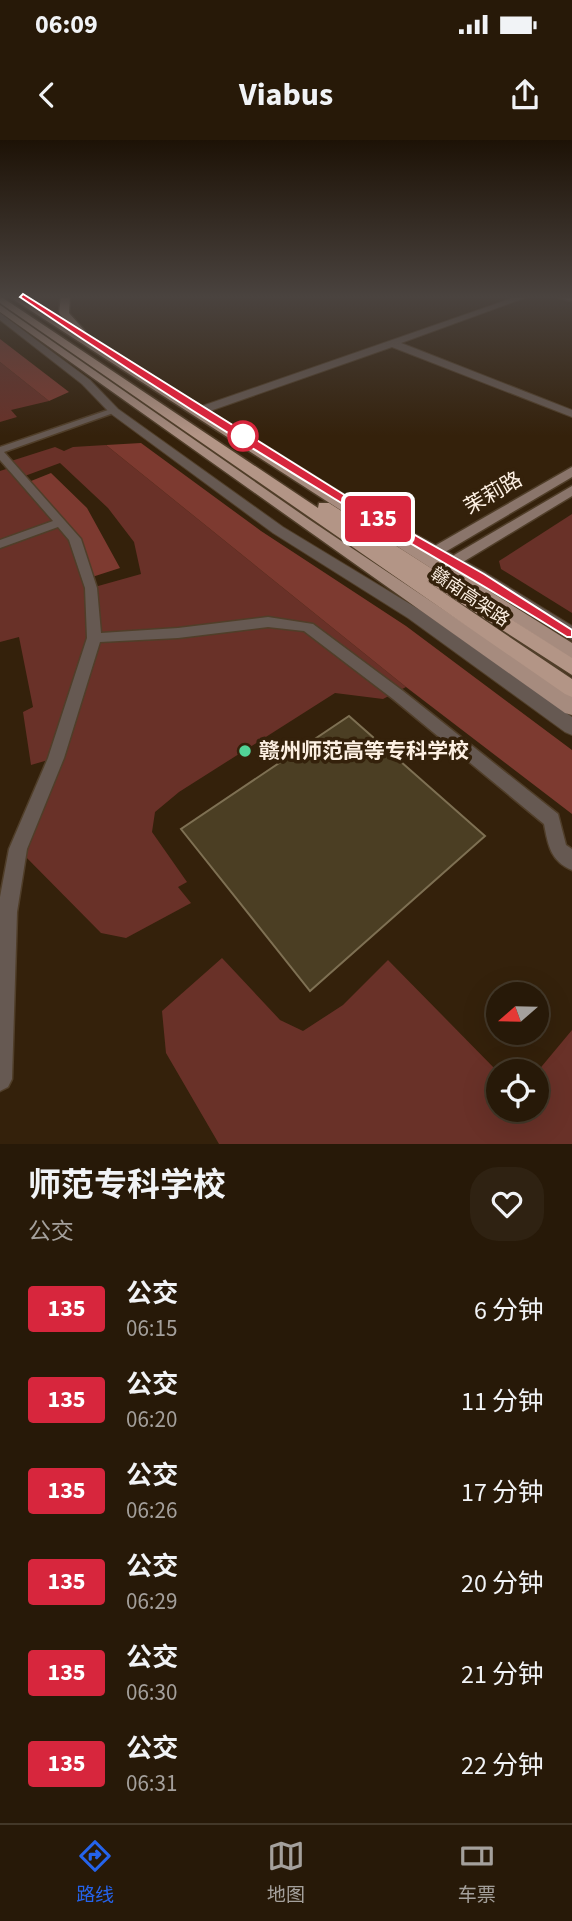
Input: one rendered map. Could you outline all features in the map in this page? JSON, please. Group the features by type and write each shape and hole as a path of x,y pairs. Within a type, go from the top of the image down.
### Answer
{"highway":[{"name":"赣南高架路","path":"64,343 572,690"},
{"name":"赣南高架路","path":"76,343 572,668"}],"main road":[{"path":"28,343 137,406"},
{"path":"48,343 572,707"},
{"path":"85,343 572,652"},
{"path":"94,343 115,362"},
{"name":"茉莉路","path":"435,551 572,471"},
{"name":"茉莉路","path":"452,561 572,490"}],"street":[{"path":"23,343 78,376"},
{"path":"34,343 78,376 114,411 278,530 414,614 572,727"},
{"path":"92,343 347,502 435,551 572,634"},
{"path":"202,410 397,343"},
{"path":"394,344 572,414"},
{"path":"0,1079 3,914 18,849 56,758 94,638 89,578 75,539 1,455 114,411"},
{"path":"0,544 61,522"},
{"path":"94,638 178,633 268,622 308,627 398,695 552,820 558,849 572,860"}],"shaded area":[{"path":"0,343 5,343 69,392 49,401 0,362"},
{"path":"0,362 49,401 11,410 17,417 0,422"},
{"path":"141,443 261,531 406,626 572,750 572,814 406,687 106,445"},
{"path":"106,445 406,687 383,699 335,693 179,792 155,812 152,832 187,882 178,887 191,903 126,938 101,933 18,849 55,758 31,765 23,712 33,707 19,637 0,642 0,471 12,467 8,462 55,447 64,451 73,447","holes":["60,463 108,508 134,542 141,574 91,588 75,539 22,477"]},
{"path":"51,473 87,508 120,568 89,578 75,539 26,483"},
{"path":"572,514 572,613 501,569 499,561"},
{"path":"222,958 280,1020 303,1031 343,1005 388,960 486,1060 486,1122 549,1122 548,1059 572,1030 572,1144 219,1144 166,1053 162,1011"}],"building":[{"path":"349,716 485,836 310,991 181,829"}],"bus line":[{"name":"135","path":"92,343 347,502 480,576 572,634"}],"place":[{"name":"赣州师范高等专科学校","path":"245,751"}]}
